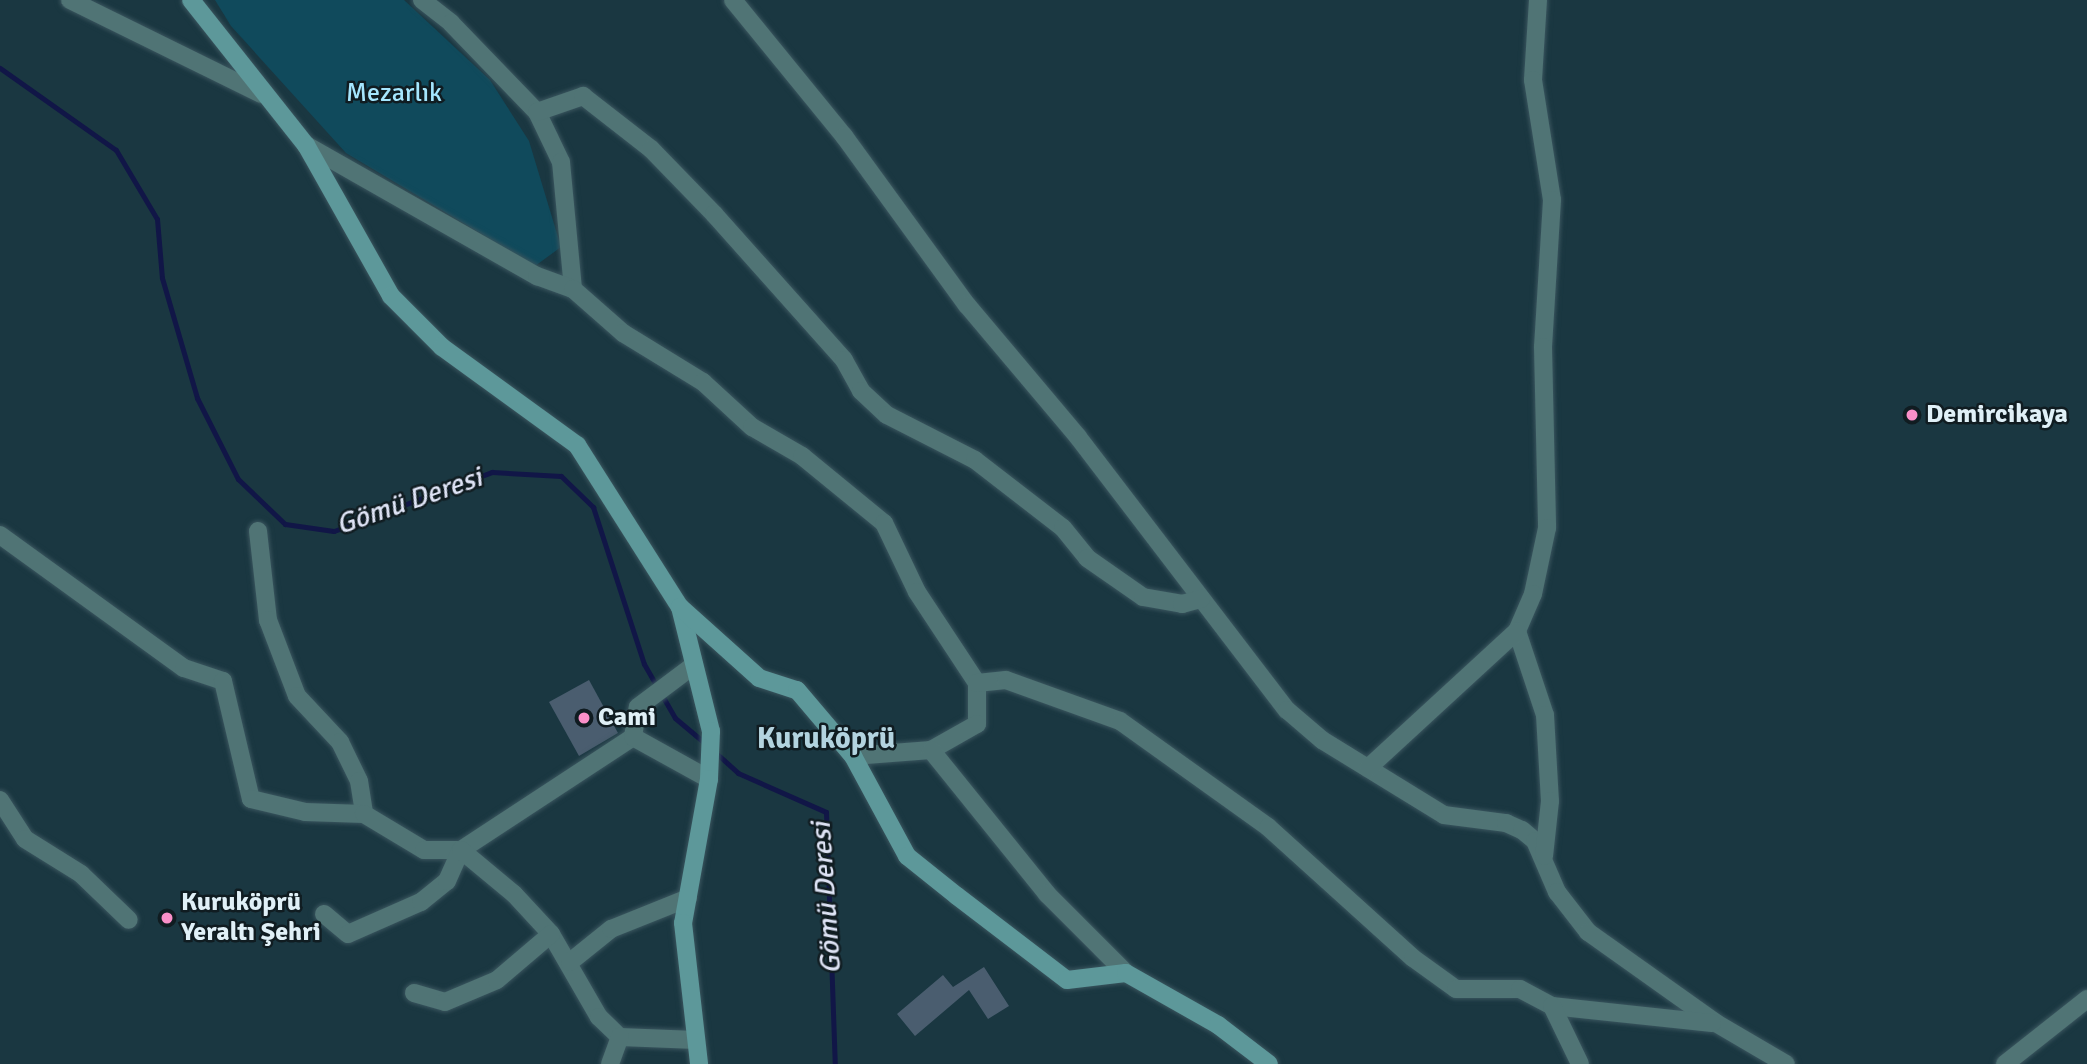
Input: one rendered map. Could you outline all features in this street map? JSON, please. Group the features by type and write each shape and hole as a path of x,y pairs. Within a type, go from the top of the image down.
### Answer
{"street":[{"path":"69,0 261,94"},
{"path":"191,0 261,94 306,145 391,296 442,346 577,445 680,607 759,678 797,690 853,756 907,856 1067,980 1126,973"},
{"path":"422,0 451,23 537,111 561,162 573,289"},
{"path":"733,0 844,136 967,305 1078,437 1287,710 1322,740 1444,815 1506,823 1522,830 1544,856 1558,892 1588,932 1716,1023 1786,1064"},
{"path":"1368,768 1517,631 1533,594 1547,528 1544,346 1552,200 1533,80 1538,0"},
{"path":"537,111 583,96 651,149 714,214 844,360 861,391 887,415 975,460 1063,528 1087,558 1143,597 1162,604 1201,599"},
{"path":"306,145 537,276 573,289 623,333 703,382 752,428 802,456 884,523 917,592 977,682 977,724 930,750 853,756"},
{"path":"258,531 268,620 298,696 340,741 359,781 364,814"},
{"path":"0,535 184,668 223,681 251,799 305,812 364,814 424,850 461,850 514,894 551,934 570,962 599,1017 620,1037 696,1040"},
{"path":"680,607 711,731 709,779 683,923 699,1064"},
{"path":"1517,631 1545,715 1550,801 1544,856"},
{"path":"324,914 348,934 421,902 447,881 461,850 633,737 638,707 694,665"},
{"path":"977,682 1006,680 1121,720 1268,827 1413,958 1456,989 1520,989 1552,1006 1716,1023"},
{"path":"633,737 709,779"},
{"path":"930,750 1047,894 1126,973 1218,1025 1269,1064"},
{"path":"0,800 25,838 80,874 129,920"},
{"path":"570,962 611,929 688,898"},
{"path":"414,993 445,1002 497,980 551,934"},
{"path":"2005,1064 2087,999"},
{"path":"1552,1006 1580,1064"},
{"path":"611,1064 620,1037"}],"green space":[{"name":"Mezarlık","path":"215,0 404,0 490,80 529,141 561,247 535,266 346,153 231,26"}],"building":[{"name":"Cami","path":"589,680 618,733 579,756 549,702"},
{"path":"984,967 1009,1006 988,1019 969,990 915,1036 897,1014 943,975 953,987"}],"waterway":[{"name":"Gömü Deresi","path":"0,68 116,150 157,219 162,278 197,398 238,479 285,524 334,531 492,472 561,476 593,507 644,664 675,718 706,744"},
{"name":"Gömü Deresi","path":"716,753 738,773 826,812 835,1064"}],"place":[{"name":"Demircikaya","path":"1912,415"},
{"name":"Cami","path":"584,718"},
{"name":"Kuruköprü Yeraltı Şehri","path":"167,918"}],"district":[{"name":"Kuruköprü","path":"826,739"}]}
